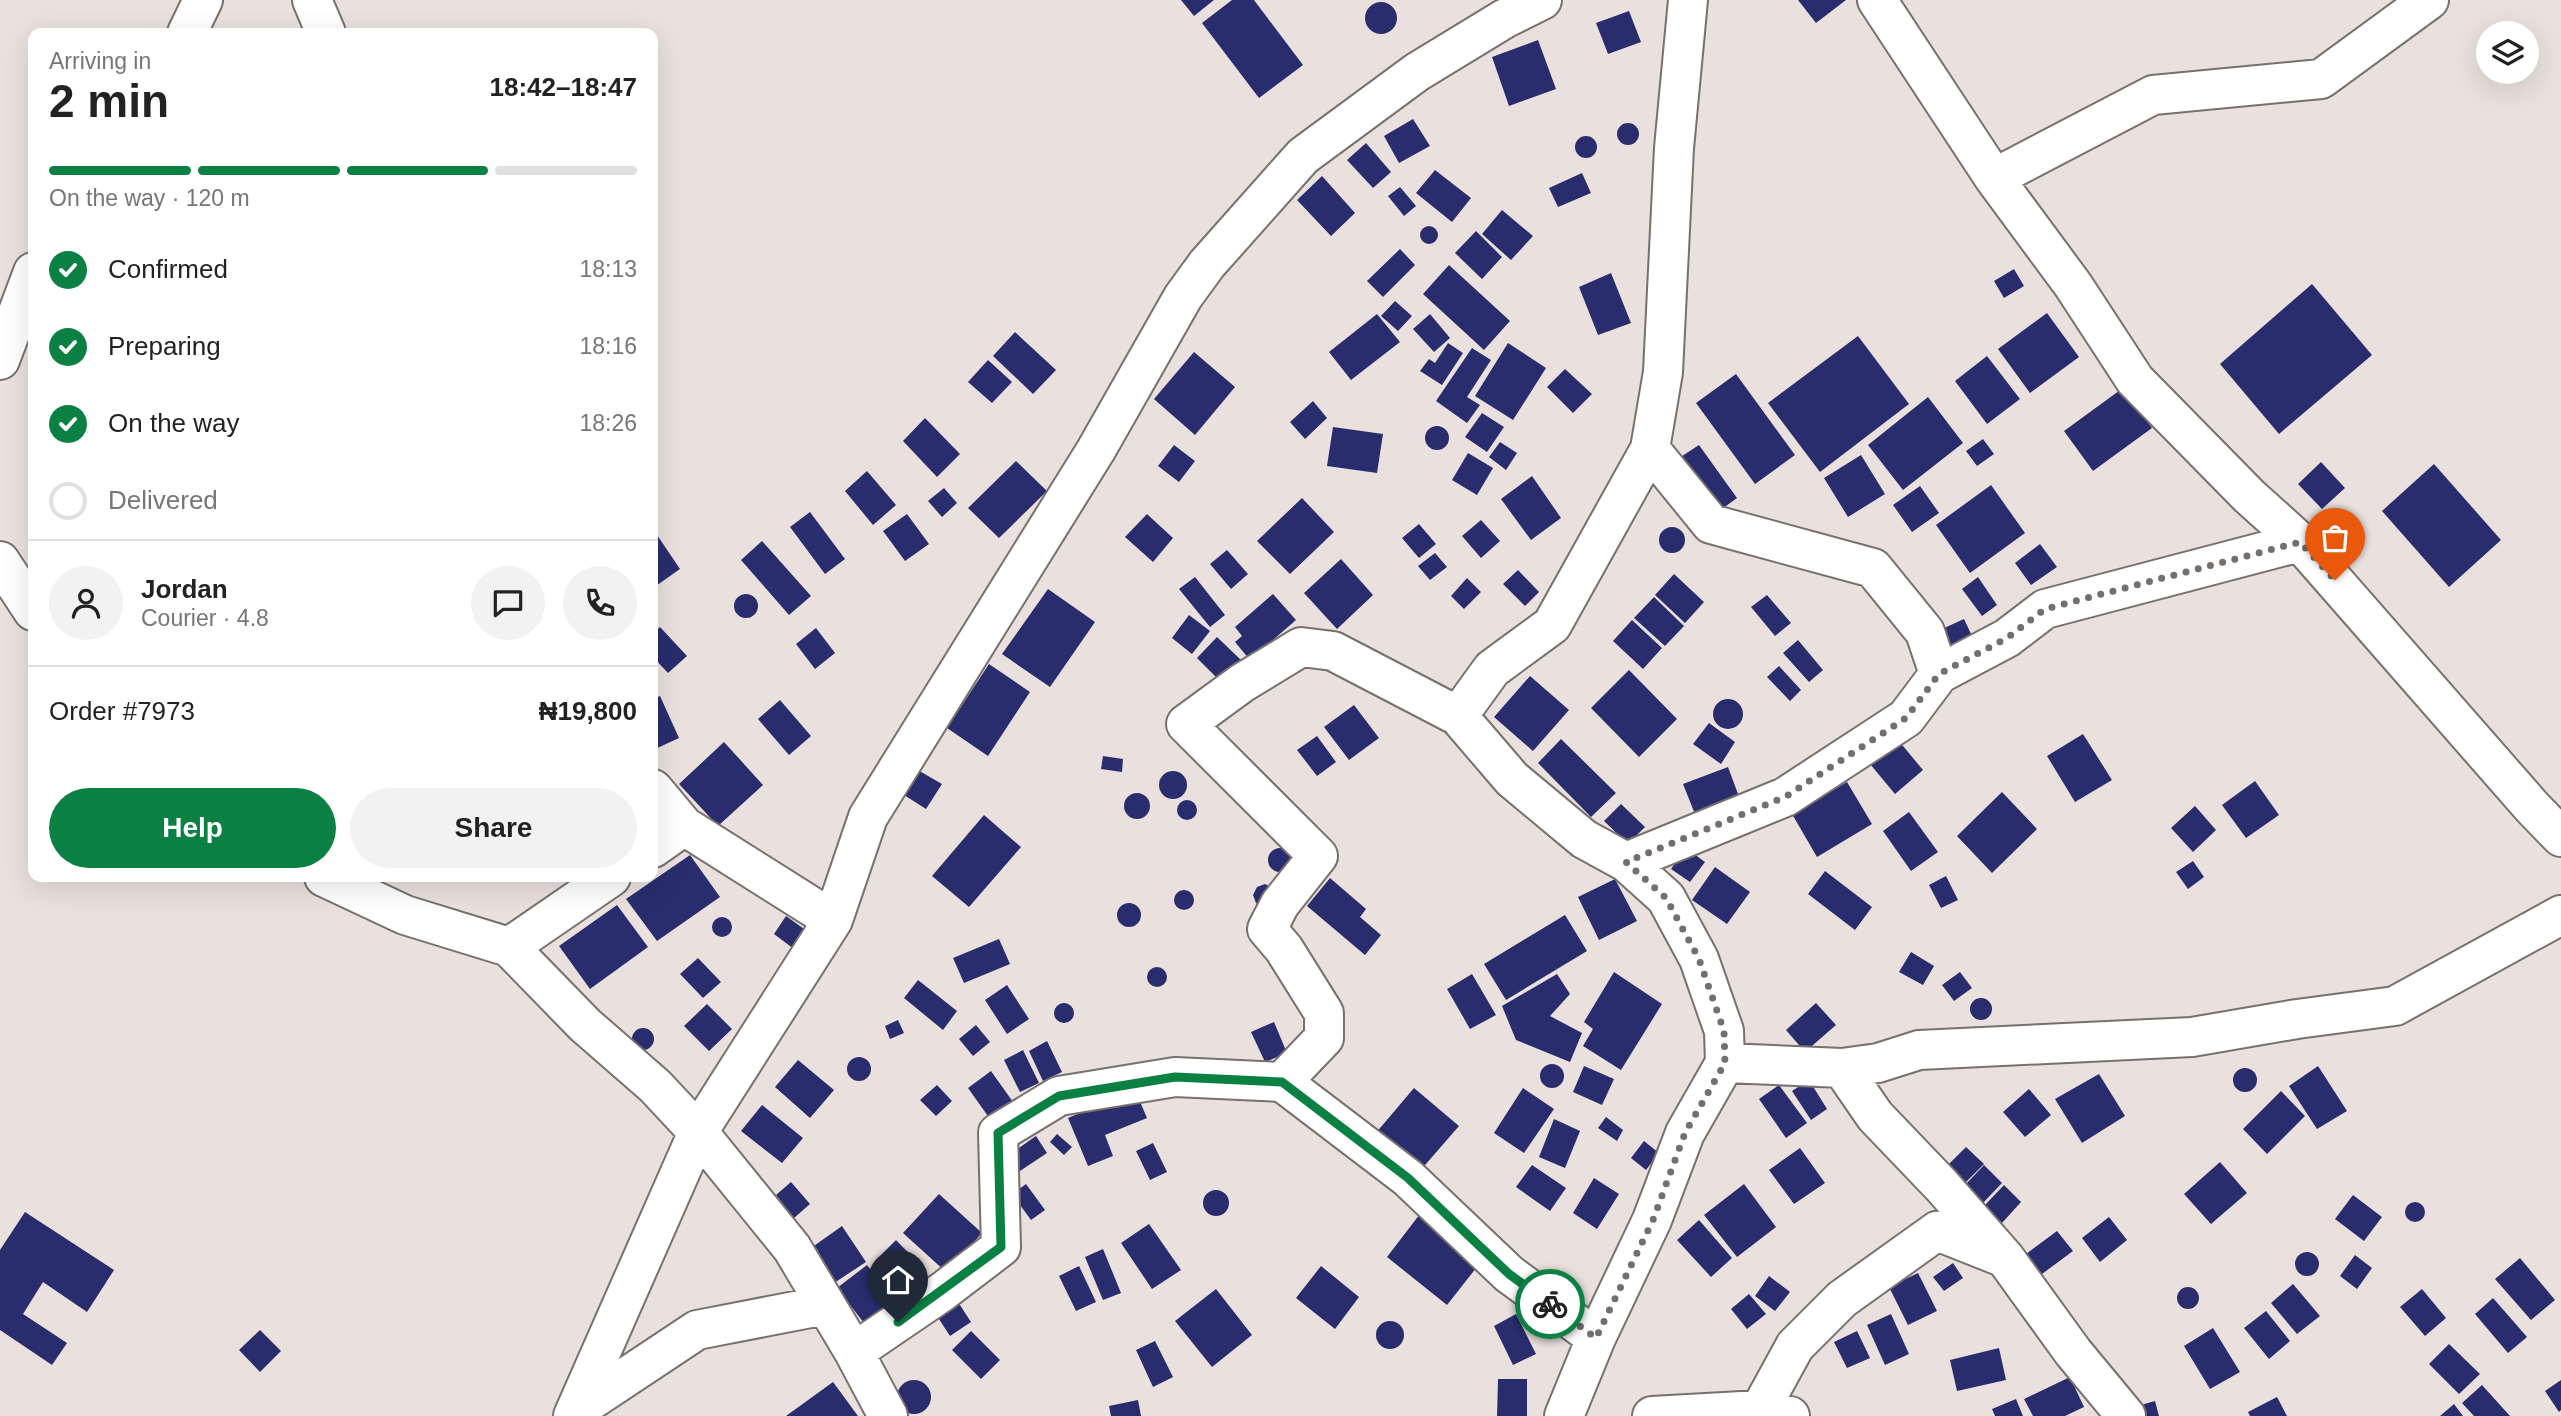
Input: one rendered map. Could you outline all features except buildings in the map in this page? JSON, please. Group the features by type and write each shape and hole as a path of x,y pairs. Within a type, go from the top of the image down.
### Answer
{"street":[{"path":"189,28 203,0"},
{"path":"312,0 324,28"},
{"path":"572,1414 698,1132 833,920 868,817 1096,450 1183,297 1208,264 1303,156 1417,72 1504,19 1542,0"},
{"path":"1458,716 1492,669 1552,625 1650,449 1663,372 1674,148 1688,0"},
{"path":"1877,0 1994,177 2073,285 2135,380 2249,496 2300,542 2561,837"},
{"path":"1994,177 2153,95 2321,79 2429,0"},
{"path":"0,360 28,285"},
{"path":"1650,449 1711,524 1873,568 1924,632 1939,674"},
{"path":"1626,862 1785,797 1906,718 1939,674 2007,638 2045,609 2300,542"},
{"path":"0,561 28,603"},
{"path":"1282,1082 1324,1038 1324,1013 1284,949 1267,929 1280,905 1318,856 1186,724 1242,683 1301,647 1333,651 1458,716 1512,779 1584,839 1626,862 1666,898 1699,959 1724,1031 1725,1063 1685,1133 1653,1220 1596,1338 1564,1416"},
{"path":"658,795 684,826 833,920"},
{"path":"658,844 684,826"},
{"path":"335,882 405,915 509,947 585,1025 655,1086 698,1132 792,1248 854,1352 888,1416"},
{"path":"509,947 604,882"},
{"path":"1725,1063 1842,1068 1878,1063 1919,1050 2192,1037 2395,1006 2561,915"},
{"path":"1842,1068 1875,1116 1942,1186 2005,1258 2073,1352 2126,1416"},
{"path":"854,1352 942,1292 1001,1247 998,1133 1059,1096 1175,1077 1282,1082 1408,1178 1509,1274 1596,1338"},
{"path":"1652,1416 1775,1413 1795,1346 1842,1299 1937,1231 2005,1258"},
{"path":"572,1414 697,1329 826,1305"}],"way so far":[{"path":"1550,1304 1596,1338 1653,1220 1685,1133 1725,1063 1724,1031 1699,959 1666,898 1626,862 1785,797 1906,718 1939,674 2007,638 2045,609 2300,542 2335,580"}],"route":[{"path":"898,1322 1001,1247 998,1133 1059,1096 1175,1077 1282,1082 1408,1178 1509,1274 1550,1304"}]}
